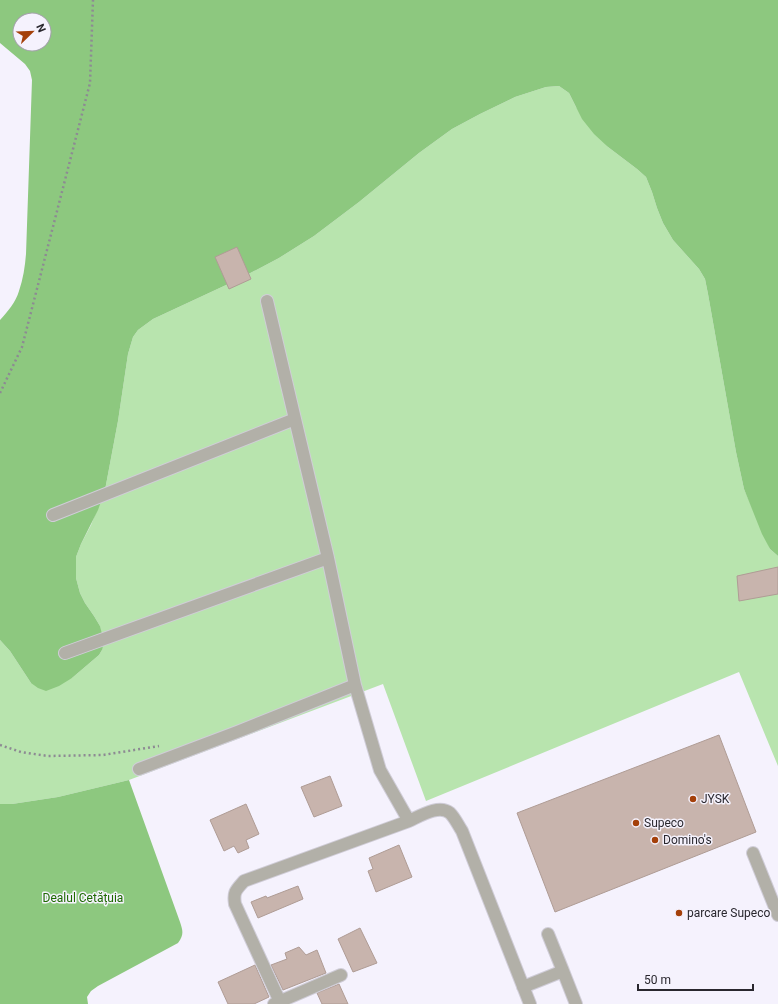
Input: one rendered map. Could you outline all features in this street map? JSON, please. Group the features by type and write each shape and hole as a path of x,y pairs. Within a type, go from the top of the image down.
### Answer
{"street":[{"path":"267,302 328,558 355,685 380,770 409,821"},
{"path":"53,515 296,419"},
{"path":"65,653 328,558"},
{"path":"139,769 355,685"},
{"path":"341,975 278,1003 235,904 234,896 237,888 244,881 441,809 449,812 462,831 530,1004"},
{"path":"753,853 778,915"},
{"path":"548,934 576,1004"},
{"path":"523,987 563,971"}],"path":[{"path":"0,393 22,347 90,84 93,0"},
{"path":"0,744 21,752 48,756 103,755 162,745"}],"green space":[{"path":"0,0 778,0 778,556 770,549 762,534 744,489 705,279 699,269 673,240 663,223 646,177 594,134 582,119 569,93 559,86 546,87 515,97 452,129 419,153 359,202 314,236 279,258 239,279 153,319 138,330 133,337 128,354 118,421 105,490 98,510 76,557 76,578 80,593 100,626 104,642 102,650 99,655 72,678 59,686 46,691 38,688 31,683 10,651 0,640 0,320 11,307 18,295 22,282 26,254 32,80 30,71 25,64 0,43"},
{"path":"559,86 569,93 576,107 608,147 646,177 663,223 673,240 699,269 705,279 744,489 770,549 778,556 778,766 739,672 426,801 383,684 129,780 58,797 12,804 0,804 0,640 10,651 31,683 72,678 99,655 102,650 100,626 80,593 76,578 76,557 105,490 118,421 128,354 133,337 138,330 153,319 239,279 279,258 314,236 359,202 419,153 452,129 515,97 546,87"},
{"name":"Dealul Cetățuia","path":"129,780 181,925 182,933 180,940 178,943 98,986 91,991 87,997 88,1004 0,1004 0,804 12,804 58,797"}],"building":[{"path":"237,247 251,279 229,289 215,257"},
{"path":"778,567 778,594 739,601 737,576"},
{"name":"Supeco","path":"719,735 756,832 555,912 517,813"},
{"path":"330,776 342,806 314,817 301,787"},
{"path":"246,804 259,834 246,840 249,848 238,853 234,846 224,851 210,820"},
{"path":"399,845 412,877 376,892 368,871 373,869 369,858"},
{"path":"298,886 303,899 258,918 251,902 266,896 267,898"},
{"path":"360,928 377,963 353,972 338,939"},
{"path":"299,947 306,955 317,950 326,973 283,990 271,965 287,959 285,953"},
{"path":"255,965 269,997 254,1004 228,1004 218,982"},
{"path":"339,984 348,1004 322,1004 317,993"}],"place":[{"name":"JYSK","path":"693,799"},
{"name":"Supeco","path":"636,823"},
{"name":"Domino's","path":"655,840"},
{"name":"parcare Supeco","path":"679,913"}]}
